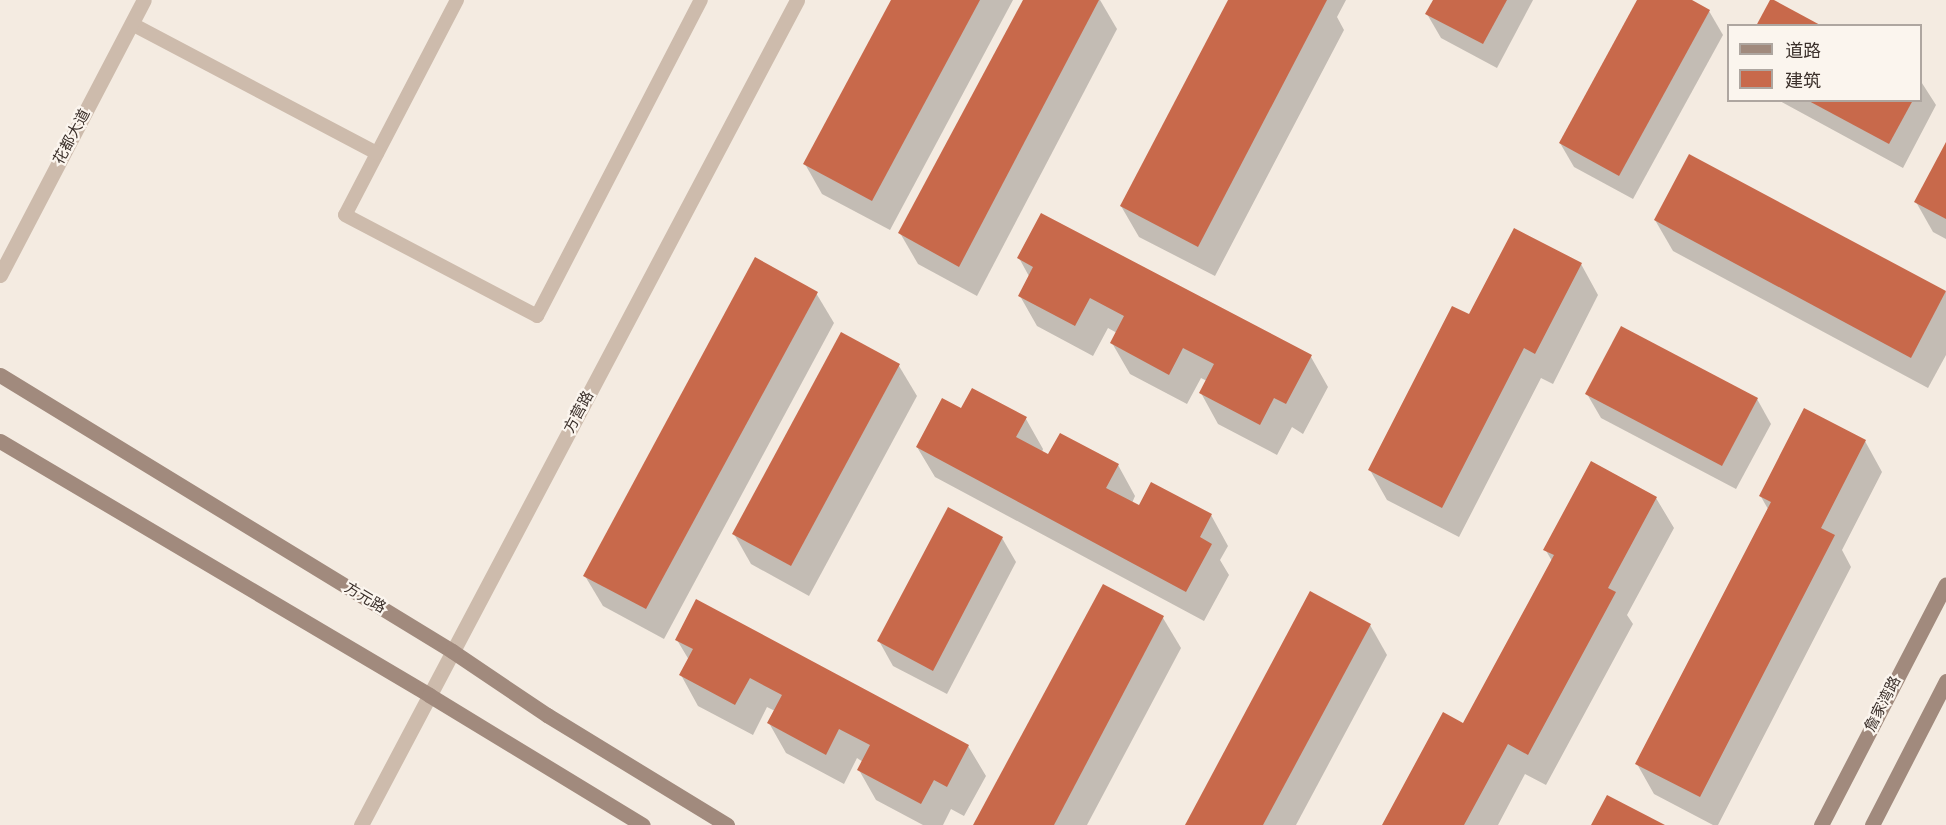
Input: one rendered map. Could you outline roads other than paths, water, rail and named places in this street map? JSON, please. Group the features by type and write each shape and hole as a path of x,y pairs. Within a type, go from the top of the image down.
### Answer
{"street":[{"name":"花都大道","path":"0,275 144,0"},
{"name":"方营路","path":"361,825 797,0"},
{"name":"方元路","path":"0,375 452,651 547,715 727,825"},
{"path":"0,441 429,695 643,825"},
{"name":"詹家湾路","path":"1821,825 1946,584"},
{"path":"1872,825 1946,681"}],"lane":[{"path":"457,0 345,215 537,316 701,0"},
{"path":"132,24 377,153"}]}
